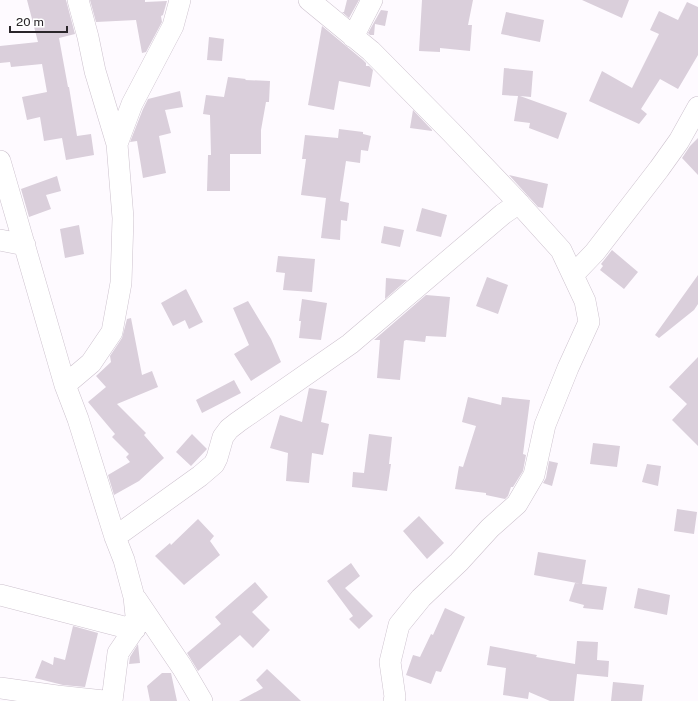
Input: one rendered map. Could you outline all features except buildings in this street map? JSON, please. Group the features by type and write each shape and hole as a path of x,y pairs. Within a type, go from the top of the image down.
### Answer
{"street":[{"path":"65,385 92,363 112,332 121,283 123,218 117,144 95,71 78,0"},
{"path":"117,144 132,104 173,26 180,0"},
{"path":"309,0 371,51 519,203 560,250 585,301 589,322 558,391 545,425 534,475 517,504 490,528 459,562 421,598 399,625 390,662 395,698 394,701"},
{"path":"353,37 372,0"},
{"path":"573,275 595,252 660,169 679,141 698,107"},
{"path":"0,161 65,385 78,419 115,538 124,560 134,597 137,625 118,653 112,701"},
{"path":"115,538 200,476 214,464 223,437 238,422 350,344 498,218 519,203"},
{"path":"0,240 25,245"},
{"path":"0,595 135,629"},
{"path":"134,597 182,667 202,701"},
{"path":"0,688 57,699 104,701"}]}
